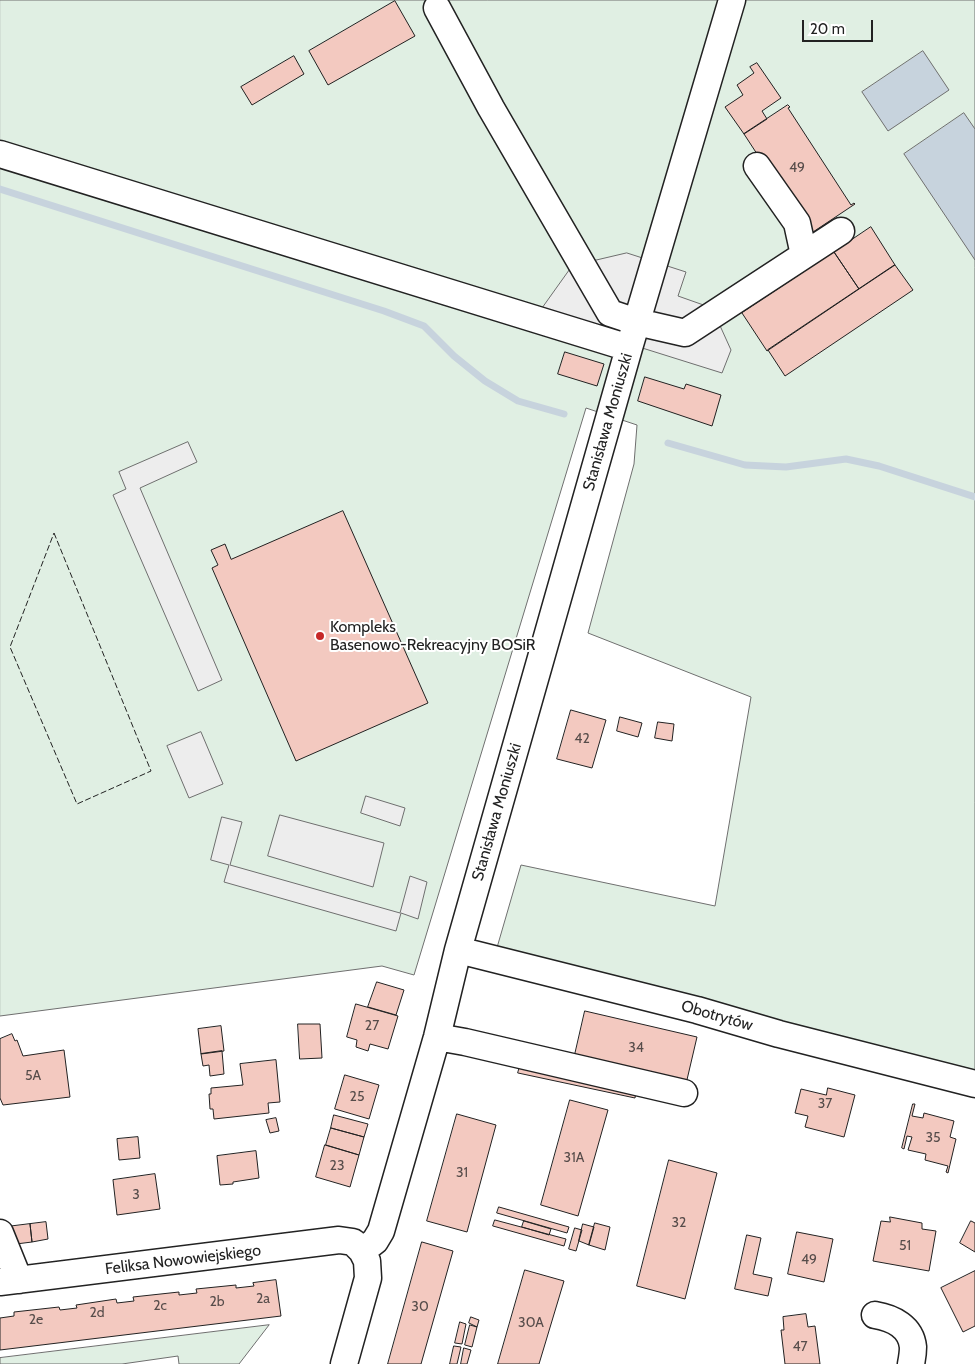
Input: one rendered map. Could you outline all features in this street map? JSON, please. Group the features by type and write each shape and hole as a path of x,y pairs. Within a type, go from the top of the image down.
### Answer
{"street":[{"name":"Stanisława Moniuszki","path":"362,1251 375,1241 382,1231 437,1037 458,950 629,348 732,0"},
{"path":"437,8 491,108 610,313 637,322 685,333 841,231"},
{"path":"0,154 629,348"},
{"path":"757,166 797,223 804,255"},
{"name":"Obotrytów","path":"458,950 697,1010 779,1034 975,1084"},
{"path":"437,1037 684,1093"},
{"path":"0,1233 10,1281"},
{"name":"Feliksa Nowowiejskiego","path":"10,1281 339,1240 353,1242 362,1251"},
{"path":"344,1364 368,1278 366,1262 362,1251"},
{"path":"875,1315 897,1321 906,1331 913,1346 911,1364"}],"green space":[{"path":"0,0 975,0 975,1070 496,951 521,865 715,906 751,697 588,633 634,464 637,425 586,408 414,975 382,966 0,1016"},
{"path":"269,1325 239,1364 179,1364 178,1356 122,1364 0,1364 0,1358"}],"shaded area":[{"path":"923,51 949,90 888,131 862,92"},
{"path":"964,113 975,129 975,260 904,154"},
{"path":"627,253 686,272 678,296 712,308 731,350 722,373 537,315 572,266"},
{"path":"188,442 197,462 140,488 222,680 198,691 113,495 126,489 119,472"},
{"path":"201,732 223,784 189,798 167,746"},
{"path":"366,796 405,808 400,826 361,813"},
{"path":"280,815 384,843 373,887 268,856"},
{"path":"222,817 242,822 230,865 400,913 410,876 427,882 418,919 401,913 396,931 224,882 229,865 211,860"}],"building":[{"path":"395,1 415,36 328,85 309,51"},
{"path":"294,56 304,74 252,105 241,87"},
{"path":"757,63 781,98 762,111 767,119 744,134 725,107 743,95 737,85 754,73 750,67"},
{"path":"788,105 790,107 788,108 851,205 855,204 807,236 808,232 744,134"},
{"path":"871,227 895,265 859,289 834,252"},
{"path":"834,252 859,289 767,351 742,313"},
{"path":"895,265 913,290 785,376 768,350"},
{"path":"565,352 604,364 597,386 558,374"},
{"path":"645,377 684,389 686,384 721,395 712,426 638,401"},
{"name":"Kompleks Basenowo-Rekreacyjny BOSiR","path":"343,511 428,703 296,761 212,568 218,565 211,550 225,544 231,559"},
{"path":"571,710 606,720 592,768 557,759"},
{"path":"620,717 642,723 638,737 617,731"},
{"path":"658,722 674,724 672,741 655,738"},
{"path":"377,982 404,990 396,1015 368,1007"},
{"path":"356,1004 398,1016 388,1049 370,1044 368,1051 356,1047 357,1040 347,1037"},
{"path":"585,1011 697,1037 686,1084 574,1059"},
{"path":"298,1024 320,1024 322,1058 300,1059"},
{"path":"221,1026 224,1051 201,1054 198,1029"},
{"path":"12,1034 15,1041 17,1040 23,1056 64,1050 70,1097 3,1105 0,1098 0,1039"},
{"path":"222,1051 224,1074 210,1076 209,1065 203,1066 201,1054"},
{"path":"276,1060 280,1102 268,1103 269,1113 214,1119 213,1109 210,1109 209,1094 211,1094 211,1088 243,1085 240,1064"},
{"path":"520,1066 636,1092 635,1098 518,1073"},
{"path":"345,1075 379,1085 369,1119 335,1109"},
{"path":"828,1088 855,1095 844,1137 805,1127 808,1116 795,1113 801,1089 826,1095"},
{"path":"570,1100 608,1110 578,1216 541,1205"},
{"path":"913,1104 915,1104 912,1116 923,1118 924,1113 954,1121 950,1137 956,1139 948,1173 946,1172 948,1166 925,1160 926,1154 908,1150 912,1137 907,1136 904,1149 902,1148"},
{"path":"457,1114 496,1125 467,1232 427,1221"},
{"path":"334,1115 368,1124 364,1137 331,1128"},
{"path":"276,1118 279,1131 270,1133 266,1120"},
{"path":"331,1128 364,1137 359,1155 326,1145"},
{"path":"138,1137 140,1158 119,1160 117,1139"},
{"path":"325,1145 359,1155 350,1187 316,1177"},
{"path":"256,1151 259,1178 220,1185 217,1156"},
{"path":"669,1160 717,1173 685,1299 637,1286"},
{"path":"155,1174 160,1209 117,1215 113,1180"},
{"path":"499,1207 569,1227 567,1233 497,1213"},
{"path":"890,1217 922,1223 922,1229 936,1231 929,1271 873,1261 881,1221 890,1222"},
{"path":"495,1220 566,1239 564,1246 493,1226"},
{"path":"524,1221 551,1229 549,1235 522,1227"},
{"path":"971,1221 975,1223 975,1252 960,1243"},
{"path":"46,1222 48,1239 32,1242 30,1224"},
{"path":"595,1223 610,1227 605,1250 589,1245"},
{"path":"30,1224 32,1242 8,1245 6,1227"},
{"path":"583,1224 594,1227 589,1245 579,1241"},
{"path":"575,1228 582,1230 576,1251 569,1249"},
{"path":"797,1232 833,1239 824,1282 788,1274"},
{"path":"747,1235 761,1238 753,1274 772,1278 768,1296 735,1289"},
{"path":"422,1242 453,1251 421,1364 388,1364"},
{"path":"525,1270 564,1281 539,1364 498,1364"},
{"path":"975,1271 975,1326 963,1332 941,1288"},
{"path":"276,1280 281,1316 0,1350 0,1318 14,1316 14,1312 59,1307 60,1310 77,1308 76,1305 116,1299 117,1303 134,1301 133,1297 179,1292 179,1295 197,1293 196,1289 236,1285 236,1288 254,1286 253,1283"},
{"path":"806,1314 808,1327 815,1326 820,1364 785,1364 781,1330 784,1330 783,1317"},
{"path":"471,1317 479,1320 477,1327 469,1323"},
{"path":"460,1322 466,1324 462,1344 455,1343"},
{"path":"470,1325 477,1327 472,1347 465,1345"},
{"path":"454,1346 461,1347 457,1364 450,1364"},
{"path":"464,1348 471,1350 467,1364 461,1364"}],"waterway":[{"path":"0,189 384,311 424,326 454,356 485,381 518,401 564,414"},
{"path":"668,443 745,465 786,467 846,459 879,466 975,497"}],"fence":[{"path":"54,533 151,771 77,804 10,647 54,533"}],"place":[{"name":"Kompleks Basenowo-Rekreacyjny BOSiR","path":"320,636"}]}
